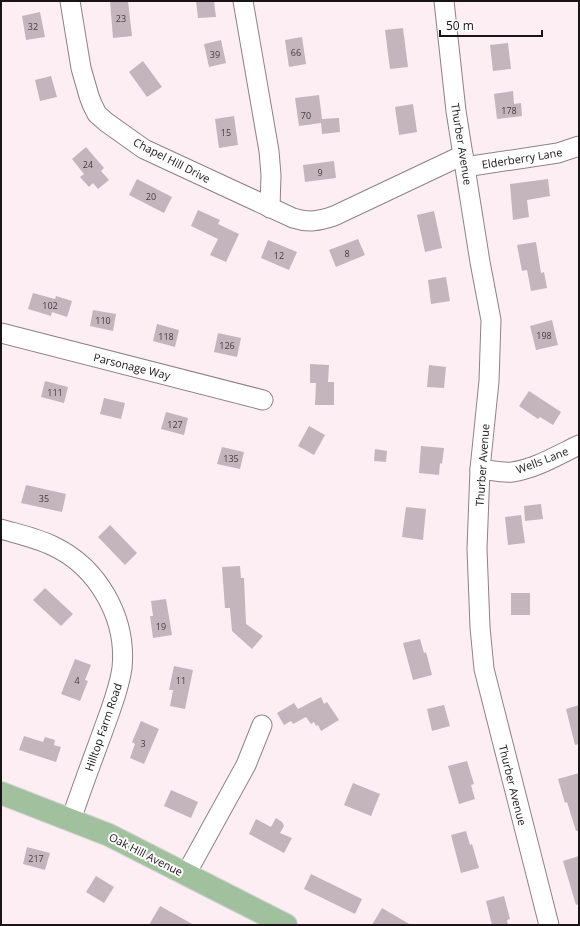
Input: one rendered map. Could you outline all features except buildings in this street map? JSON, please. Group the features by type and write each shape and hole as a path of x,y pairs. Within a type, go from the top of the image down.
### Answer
{"main road":[{"name":"Oak Hill Avenue","path":"1,793 109,835 286,925"}],"street":[{"name":"Chapel Hill Drive","path":"70,1 81,68 89,96 97,114 144,149 270,208 303,221 321,220 464,161"},
{"path":"243,1 269,151 271,175 270,208"},
{"name":"Thurber Avenue","path":"444,1 464,161 491,320 489,381 480,469 477,549 480,627 484,669 550,925"},
{"name":"Elderberry Lane","path":"464,161 558,153 579,146"},
{"name":"Parsonage Way","path":"1,333 262,400"},
{"name":"Wells Lane","path":"480,469 510,472 517,471 548,460 579,445"},
{"name":"Hilltop Farm Road","path":"1,529 41,540 54,546 76,560 86,569 110,602 119,628 122,667 117,691 71,820"},
{"path":"186,874 246,765 262,725"}]}
